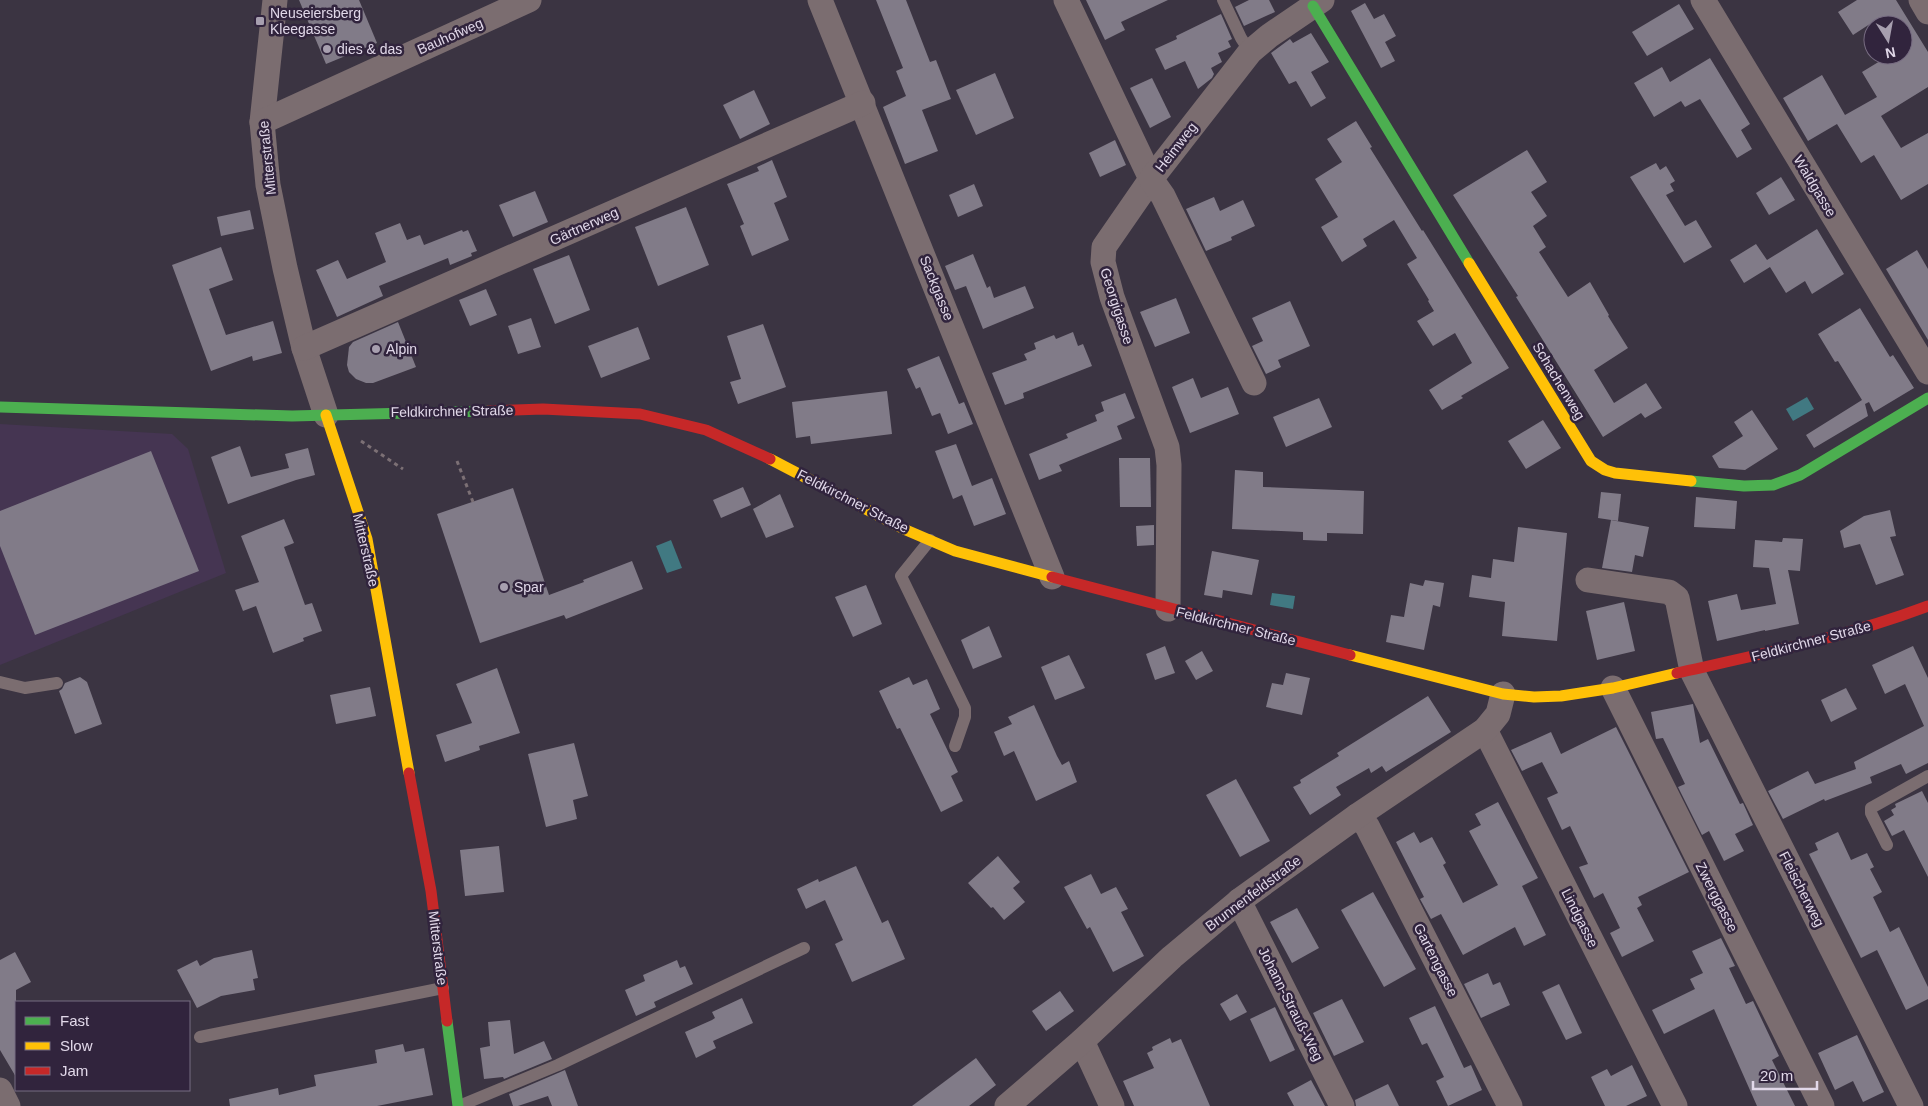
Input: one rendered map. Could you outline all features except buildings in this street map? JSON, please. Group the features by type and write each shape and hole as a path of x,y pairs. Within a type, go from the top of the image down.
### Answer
{"street":[{"name":"Mitterstraße","path":"275,0 262,122 268,184 304,348 367,540 431,891 459,1106"},
{"name":"Bauhofweg","path":"262,122 529,0"},
{"name":"Sackgasse","path":"820,0 1052,577"},
{"path":"1066,0 1151,179"},
{"name":"Waldgasse","path":"1703,0 1928,372"},
{"path":"1921,0 1928,12"},
{"name":"Heimweg","path":"1254,383 1163,196 1151,179 1250,52 1269,36 1318,3"},
{"name":"Schachenweg","path":"1318,3 1574,435 1592,461 1598,466 1605,470 1631,476 1744,486 1773,485 1800,475 1928,398"},
{"name":"Gärtnerweg","path":"304,348 862,103"},
{"name":"Georgigasse","path":"1151,179 1104,247 1103,262 1112,297 1167,447 1169,465 1168,609"},
{"name":"Feldkirchner Straße","path":"0,407 326,415 543,409 632,413 671,420 706,430 744,447 787,467 906,530 955,551 1168,609 1503,694 1534,697 1561,696 1613,688 1823,640 1888,621 1928,606"},
{"path":"1588,580 1669,592 1677,598 1692,671"},
{"name":"Fleischerweg","path":"1692,671 1911,1106"},
{"name":"Zwerggasse","path":"1613,688 1822,1106"},
{"name":"Brunnenfeldstraße","path":"1007,1106 1082,1041 1172,958 1239,902 1357,816 1485,730 1498,714 1503,694"},
{"name":"Lindgasse","path":"1485,730 1675,1106"},
{"name":"Gartengasse","path":"1357,816 1367,826 1510,1106"},
{"name":"Johann-Strauß-Weg","path":"1239,902 1342,1106"},
{"path":"1082,1041 1112,1106"},
{"path":"0,1090 8,1106"}],"lane":[{"path":"1223,0 1241,38 1250,52"},
{"path":"930,540 901,576 965,708 965,717 956,746"},
{"path":"0,682 25,688 57,683"},
{"path":"1887,845 1870,808 1928,776"},
{"name":"Mitterstraße","path":"459,1106 558,1065 804,948"},
{"path":"200,1037 443,988"}],"path":[{"path":"360,441 403,469"},
{"path":"457,461 473,502"}],"shaded area":[{"path":"0,424 172,434 188,449 226,573 0,665"}],"water":[{"path":"1807,397 1814,409 1793,421 1786,409"},
{"path":"671,540 682,568 667,573 656,546"},
{"path":"1272,593 1295,596 1293,609 1270,605"}],"traffic: fast":[{"path":"1313,6 1469,263"},
{"path":"1691,481 1744,486 1773,485 1800,475 1928,398"},
{"path":"0,407 292,416 488,411"},
{"path":"447,1021 458,1106"}],"traffic: slow":[{"path":"1469,263 1591,461 1605,470 1615,473 1691,481"},
{"path":"326,415 367,539 409,773"},
{"path":"770,459 906,530 955,551 1052,577"},
{"path":"1350,655 1503,694 1534,697 1561,696 1613,688 1677,673"}],"traffic: jam":[{"path":"488,411 543,409 640,414 706,430 770,459"},
{"path":"1052,577 1350,655"},
{"path":"1677,673 1835,636 1928,606"},
{"path":"409,773 431,891 447,1021"}],"place":[{"name":"Neuseiersberg Kleegasse","path":"260,21"},
{"name":"dies & das","path":"327,49"},
{"name":"Alpin","path":"376,349"},
{"name":"Spar","path":"504,587"}]}
